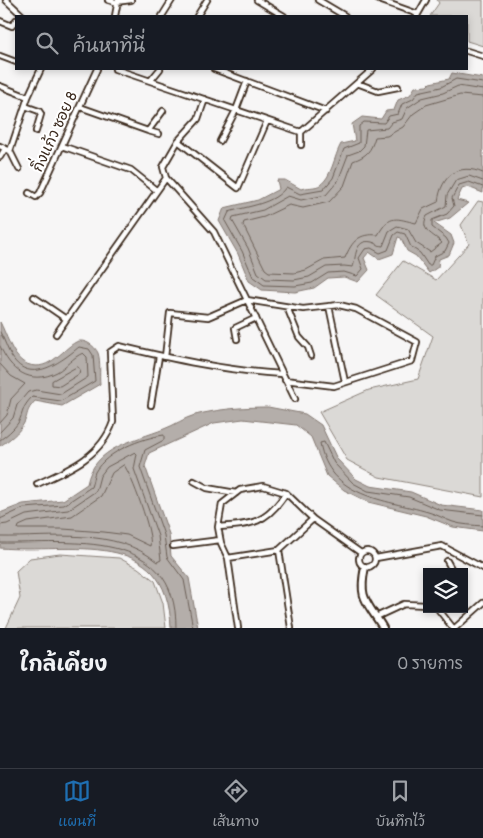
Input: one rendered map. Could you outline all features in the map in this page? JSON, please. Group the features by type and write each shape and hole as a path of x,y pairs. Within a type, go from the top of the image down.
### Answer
{"street":[{"path":"6,0 20,15"},
{"path":"13,6 16,0"},
{"path":"108,0 131,0"},
{"path":"163,15 172,0"},
{"path":"198,15 207,0"},
{"path":"257,0 282,15"},
{"path":"318,0 343,15"},
{"path":"379,0 418,15 426,0"},
{"path":"115,15 118,1"},
{"path":"0,21 12,26 15,22"},
{"path":"468,51 483,56"},
{"path":"0,56 15,62"},
{"path":"0,157 8,150 38,70"},
{"name":"กิ่งแก้ว ซอย 8","path":"29,193 38,196 97,70"},
{"path":"126,70 301,132"},
{"path":"151,80 159,70"},
{"path":"224,70 247,81 326,111"},
{"path":"301,145 301,132 372,70"},
{"path":"220,141 236,110 247,81"},
{"path":"357,83 378,92 398,87"},
{"path":"0,86 28,97"},
{"path":"205,99 198,119 178,141 163,167 166,178 214,232 295,399"},
{"path":"25,106 42,114 36,131"},
{"path":"80,107 159,134"},
{"path":"148,131 163,111"},
{"path":"178,141 238,188 266,121"},
{"path":"0,146 8,150 18,169"},
{"path":"62,146 131,170 156,190"},
{"path":"56,334 166,178"},
{"path":"34,297 66,319"},
{"path":"165,357 170,313 208,317 247,300 303,309 339,305 356,309 417,342 412,362 334,386 286,380"},
{"path":"329,306 345,382"},
{"path":"287,307 299,337 308,347 311,356"},
{"path":"237,339 236,328 256,318"},
{"path":"37,484 78,465 92,454 110,432 113,422 110,352 119,346 159,356 256,373 282,374"},
{"path":"151,405 159,356"},
{"path":"194,481 207,488 236,493"},
{"path":"238,628 228,558 220,540 218,527 222,504 240,490 263,486 286,493 313,519 361,553"},
{"path":"218,527 245,525 264,519 275,509 286,493"},
{"path":"228,558 280,550 313,519"},
{"path":"173,546 220,540"},
{"path":"376,558 442,546 483,568"},
{"path":"280,550 291,628"},
{"path":"366,550 371,551 376,558 373,565 365,566 359,561 361,553 366,550"},
{"path":"447,561 451,568"},
{"path":"365,566 361,584 363,598 383,628"},
{"path":"441,613 454,628 483,603"},
{"path":"376,618 404,604 423,605"}],"shaded area":[{"path":"437,0 483,0 483,46 468,41 468,15 431,15 439,3"},
{"path":"478,201 483,202 483,497 379,477 347,460 319,412 369,390 418,379 433,336 376,295 403,261 436,280 469,244 461,225"},
{"path":"60,554 119,558 138,568 155,581 163,603 166,628 6,628 20,598 16,571 30,558"}],"water":[{"path":"452,73 483,78 483,193 468,187 462,189 457,200 468,203 450,218 434,223 451,235 454,243 449,255 439,259 438,267 429,273 416,256 407,251 401,238 398,237 393,254 379,259 369,252 364,258 369,270 358,282 344,277 328,278 314,288 295,292 262,290 249,281 238,254 219,221 224,208 258,200 279,189 277,180 285,180 301,189 320,185 330,172 341,144 355,141 352,124 362,117 381,119 386,111 394,110 398,100 410,95 415,87 427,86 430,83 449,79"},
{"path":"0,322 19,359 32,365 47,364 76,342 89,343 98,353 100,384 62,406 35,401 19,430 0,446"},
{"path":"249,407 268,407 305,414 321,425 337,459 356,479 370,486 411,492 441,505 483,510 483,531 453,527 426,516 368,502 344,490 327,476 311,437 296,425 243,419 214,423 149,453 145,466 169,534 171,556 189,578 198,628 171,628 166,595 153,573 134,559 111,552 84,549 0,548 0,513 23,504 63,500 87,484 91,472 98,461 117,447 195,415"}]}
